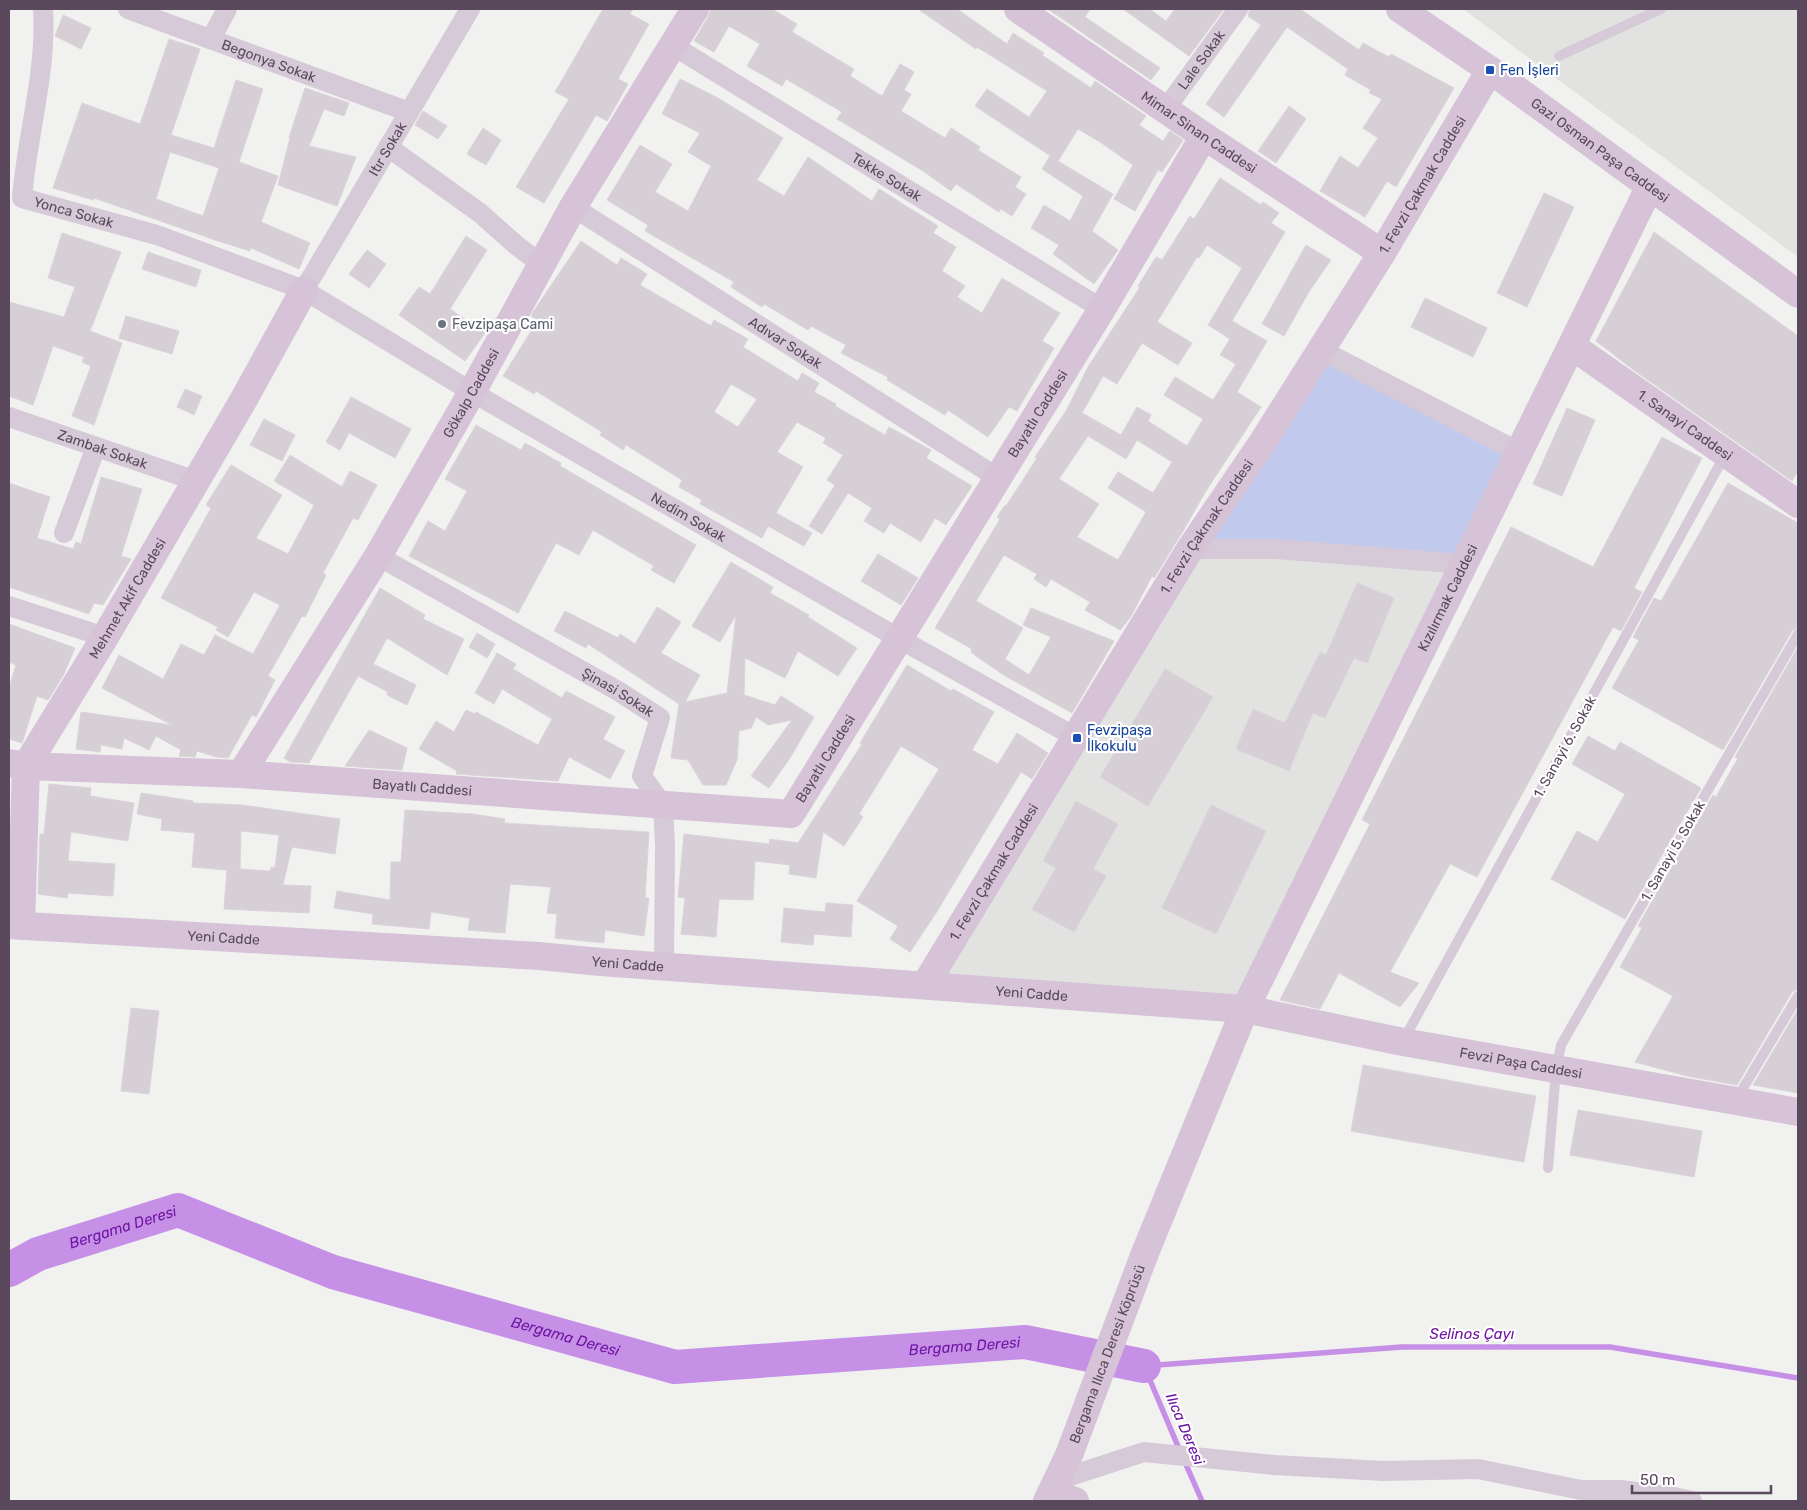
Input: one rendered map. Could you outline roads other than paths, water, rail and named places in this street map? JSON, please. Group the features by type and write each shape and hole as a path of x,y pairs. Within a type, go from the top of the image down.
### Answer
{"street":[{"name":"Yonca Sokak","path":"43,9 45,37 25,166 22,198 157,235 304,290"},
{"name":"Begonya Sokak","path":"128,9 408,112"},
{"path":"211,39 227,9"},
{"name":"Itır Sokak","path":"304,290 470,9"},
{"name":"Gökalp Caddesi","path":"241,774 378,556 472,392 573,207 695,9"},
{"name":"Mimar Sinan Caddesi","path":"1018,9 1204,136 1382,253"},
{"name":"Lale Sokak","path":"1166,110 1238,9"},
{"name":"Gazi Osman Paşa Caddesi","path":"1400,9 1490,70 1798,294"},
{"name":"Tekke Sokak","path":"672,45 1102,309"},
{"name":"1. Fevzi Çakmak Caddesi","path":"925,985 1077,738 1190,549 1264,440 1382,253 1490,70"},
{"name":"Bayatlı Caddesi","path":"18,765 241,774 791,814 1102,309 1204,136"},
{"path":"388,147 480,213 541,264"},
{"name":"Kızılırmak Caddesi","path":"1145,1253 1246,1009 1650,186"},
{"name":"Adıvar Sokak","path":"573,207 998,478"},
{"name":"Nedim Sokak","path":"304,290 472,392 898,638 1077,738"},
{"name":"Mehmet Akif Caddesi","path":"18,765 106,637 304,290"},
{"name":"1. Sanayi Caddesi","path":"1572,346 1798,504"},
{"path":"1321,350 1519,452"},
{"name":"Zambak Sokak","path":"9,416 96,448 196,481"},
{"path":"64,533 96,448"},
{"path":"1190,549 1276,549 1463,564"},
{"name":"Şinasi Sokak","path":"378,556 618,691 660,718 642,776 662,805"},
{"path":"9,606 106,637"},
{"path":"15,926 18,765"},
{"path":"662,805 665,845 664,966"},
{"name":"Yeni Cadde","path":"15,926 539,956 1246,1009"},
{"name":"Fevzi Paşa Caddesi","path":"1246,1009 1403,1042 1798,1112"},
{"name":"Bergama Ilıca Deresi Köprüsü","path":"1058,1494 1069,1455 1145,1253"},
{"path":"1058,1494 1144,1452 1274,1464 1384,1471 1478,1469 1581,1490 1621,1490 1692,1501"}],"lane":[{"path":"1559,56 1661,9"},
{"name":"1. Sanayi 6. Sokak","path":"1403,1042 1726,452"},
{"name":"1. Sanayi 5. Sokak","path":"1548,1168 1556,1070 1561,1045 1798,634"},
{"path":"1734,1102 1798,996"}],"waterway":[{"name":"Bergama Deresi","path":"9,1270 38,1254 178,1210 333,1272 675,1367 1025,1342 1144,1366"},
{"name":"Selinos Çayı","path":"1180,1451 1144,1366 1402,1347 1610,1347 1798,1378"},
{"name":"Ilıca Deresi","path":"1184,1460 1202,1501"}],"place":[{"name":"Fen İşleri","path":"1490,70"},
{"name":"Fevzipaşa Cami","path":"442,324"},
{"name":"Fevzipaşa İlkokulu","path":"1077,738"}]}
